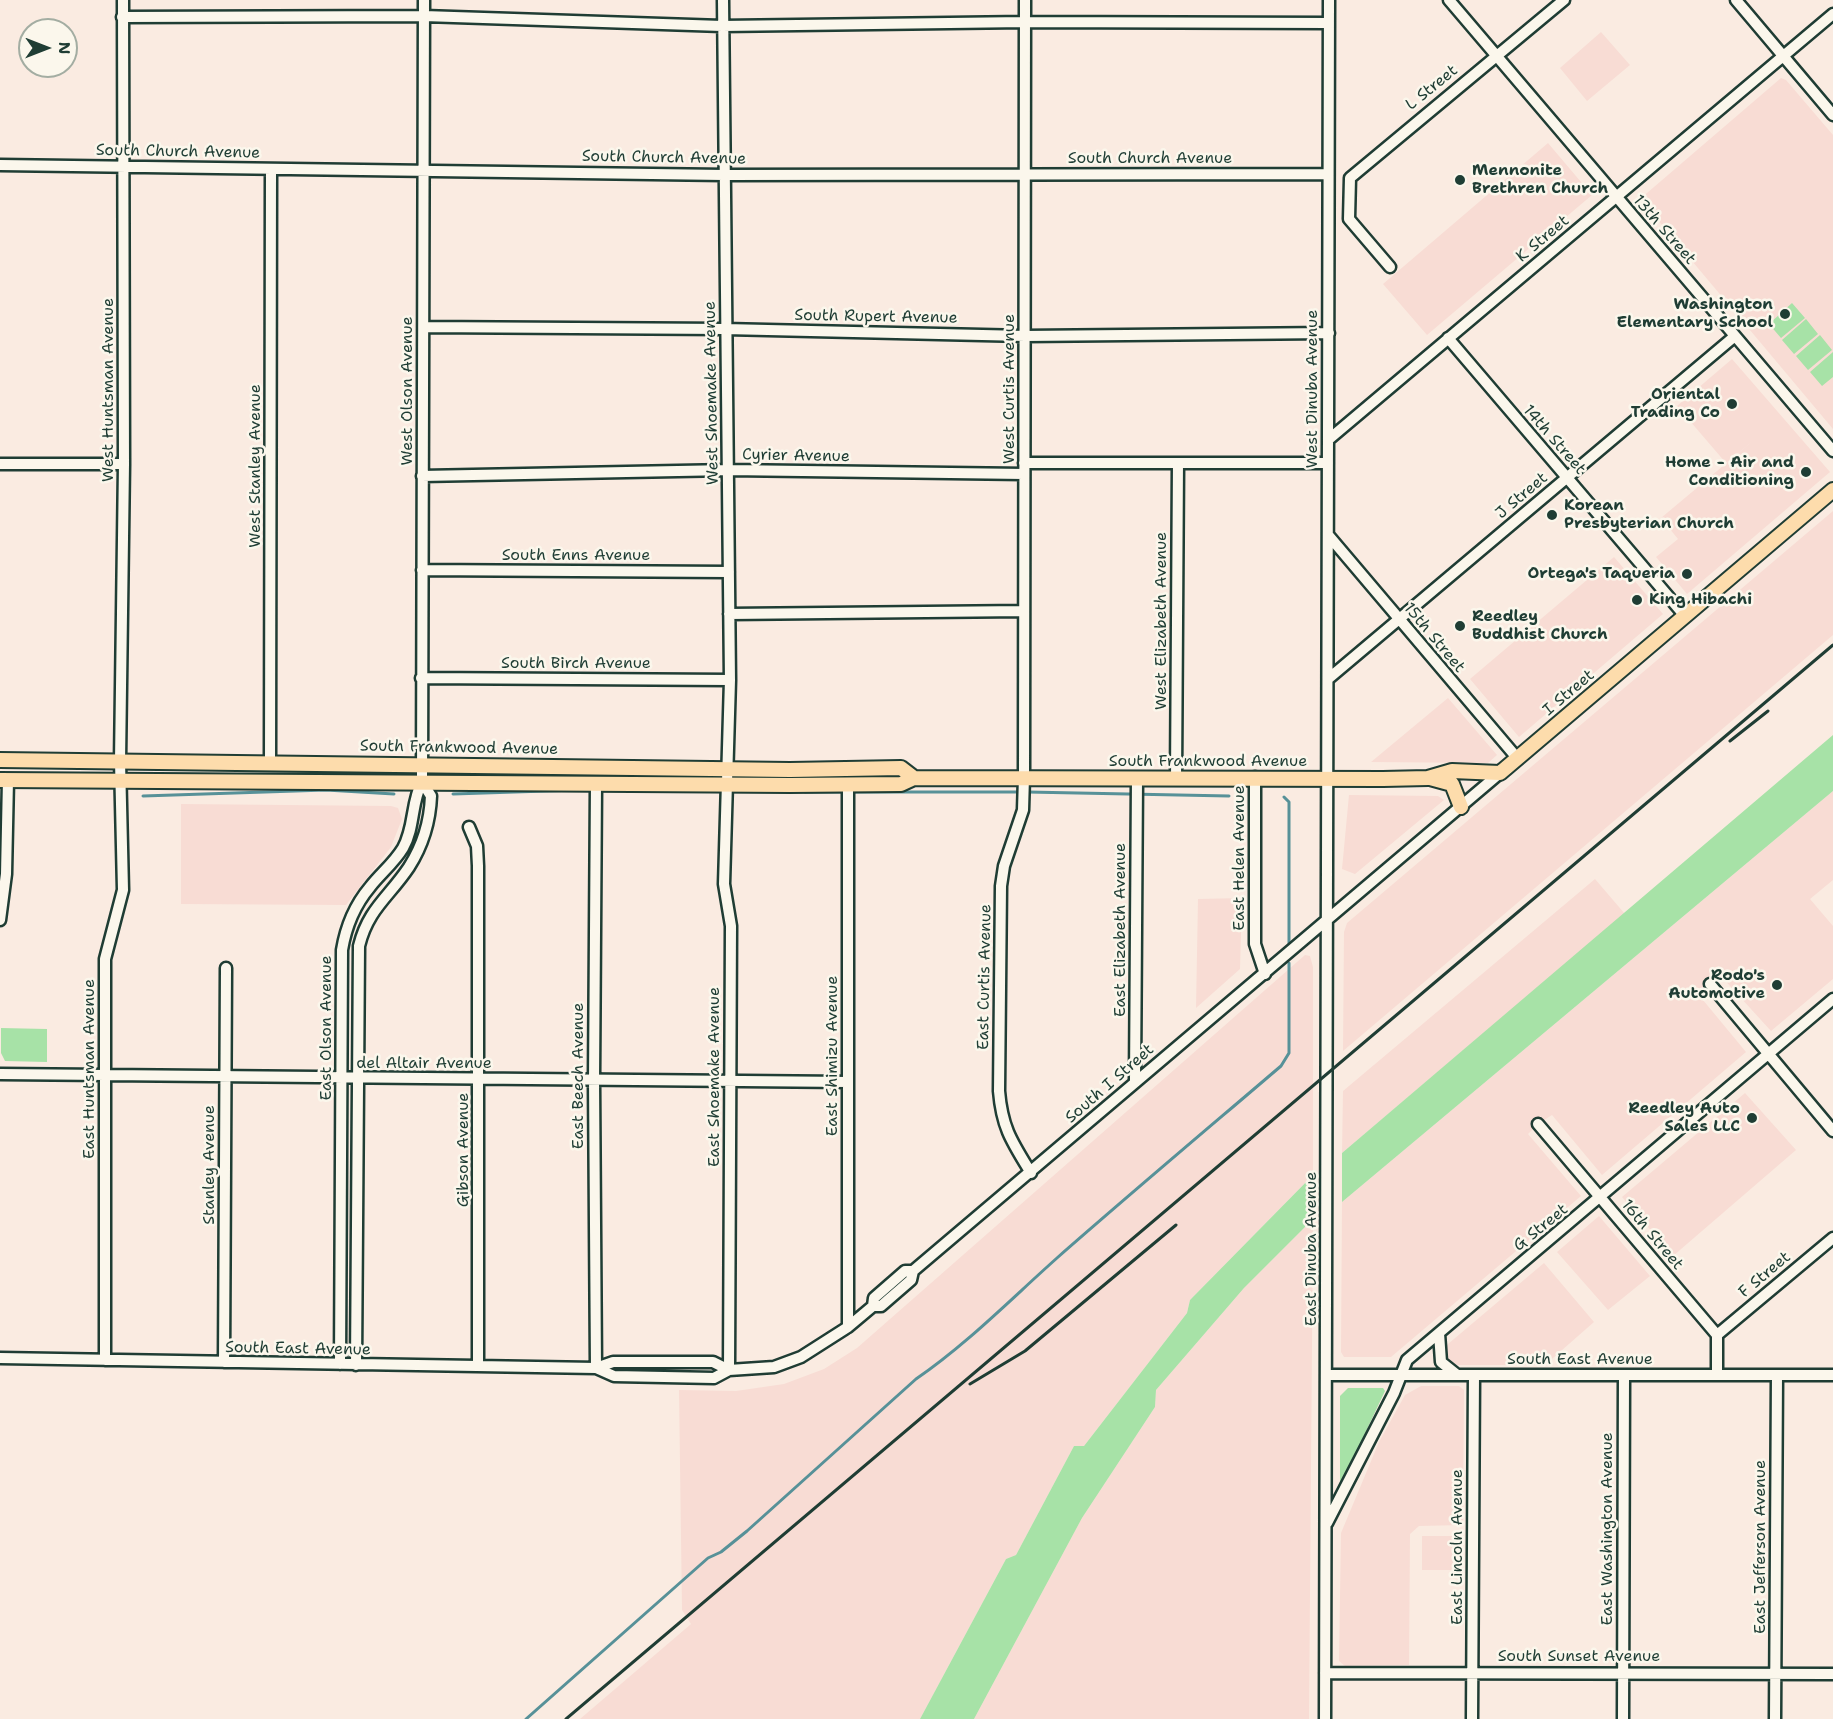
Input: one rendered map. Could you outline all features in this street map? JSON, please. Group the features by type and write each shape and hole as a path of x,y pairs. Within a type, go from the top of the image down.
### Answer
{"main road":[{"name":"I Street","path":"1500,773 1833,490"},
{"name":"South Frankwood Avenue","path":"0,760 727,769 901,768 914,778"},
{"name":"South Frankwood Avenue","path":"4,780 901,784 914,778 1255,777 1328,779 1428,778 1452,771 1500,773"},
{"path":"1428,778 1452,784 1461,807"}],"street":[{"name":"West Huntsman Avenue","path":"121,780 124,464 123,0"},
{"name":"West Olson Avenue","path":"422,782 424,0"},
{"name":"West Shoemake Avenue","path":"723,0 730,680 725,784"},
{"name":"West Curtis Avenue","path":"1024,777 1025,0"},
{"name":"West Dinuba Avenue","path":"1328,779 1329,0"},
{"name":"13th Street","path":"1449,0 1833,451"},
{"name":"L Street","path":"1390,267 1352,223 1349,215 1349,182 1353,174 1564,0"},
{"path":"1736,0 1833,115"},
{"name":"K Street","path":"1328,440 1833,14"},
{"path":"122,17 424,16 722,26 1025,22 1329,23"},
{"name":"South Church Avenue","path":"0,165 724,175 1328,174"},
{"name":"West Stanley Avenue","path":"270,763 272,169"},
{"name":"South Rupert Avenue","path":"424,327 725,329 1025,336 1329,333"},
{"name":"J Street","path":"1328,679 1735,336"},
{"name":"14th Street","path":"1448,338 1685,616"},
{"name":"Cyrier Avenue","path":"422,476 729,470 1024,469 1178,463 1328,463"},
{"name":"West Elizabeth Avenue","path":"1176,779 1178,463"},
{"path":"0,464 124,464"},
{"name":"15th Street","path":"1329,536 1518,759"},
{"name":"South Enns Avenue","path":"422,570 729,572"},
{"path":"729,614 1024,611"},
{"name":"South Birch Avenue","path":"421,678 730,680"},
{"name":"I Street","path":"1327,921 1500,773"},
{"name":"East Curtis Avenue","path":"1024,777 1023,810 1004,866 1001,886 999,1091 1001,1119 1031,1173"},
{"name":"East Helen Avenue","path":"1255,777 1255,944 1265,974"},
{"name":"East Elizabeth Avenue","path":"1135,1080 1137,779"},
{"name":"East Dinuba Avenue","path":"1325,1719 1328,779"},
{"path":"0,920 6,874 4,780"},
{"name":"East Huntsman Avenue","path":"105,1360 105,959 123,890 121,780"},
{"name":"East Olson Avenue","path":"340,1364 341,965 345,933 358,902 404,847 414,819 416,794 422,782"},
{"name":"East Olson Avenue","path":"356,1365 359,946 371,913 407,869 425,834 431,796 422,782"},
{"name":"East Beech Avenue","path":"596,784 594,1080 596,1368"},
{"name":"East Shoemake Avenue","path":"725,784 724,884 731,926 729,1370"},
{"name":"East Shimizu Avenue","path":"848,784 848,1327"},
{"name":"Gibson Avenue","path":"469,827 477,846 478,866 478,1366"},
{"name":"South I Street","path":"729,1370 774,1367 783,1364 801,1357 848,1327 873,1306 874,1298 904,1271 913,1271 1031,1173 1135,1080 1327,921"},
{"name":"Stanley Avenue","path":"224,1362 226,968"},
{"path":"1710,984 1833,1131"},
{"name":"G Street","path":"1326,1525 1340,1502 1407,1360 1833,999"},
{"name":"del Altair Avenue","path":"0,1074 848,1082"},
{"name":"16th Street","path":"1538,1124 1716,1335"},
{"name":"F Street","path":"1716,1335 1833,1238"},
{"path":"1439,1333 1441,1362 1457,1375"},
{"path":"1716,1335 1717,1374"},
{"name":"South East Avenue","path":"0,1358 596,1368 613,1362 713,1362 729,1370"},
{"name":"South East Avenue","path":"1327,1375 1833,1374"},
{"name":"East Lincoln Avenue","path":"1472,1719 1474,1375"},
{"name":"East Jefferson Avenue","path":"1775,1719 1777,1375"},
{"name":"East Washington Avenue","path":"1623,1719 1624,1376"},
{"name":"South Sunset Avenue","path":"1325,1673 1775,1672 1833,1674"}],"shaded area":[{"path":"1601,32 1630,65 1587,101 1560,68"},
{"name":"Washington Elementary School","path":"1781,78 1786,80 1833,135 1833,429 1640,199"},
{"path":"1548,143 1592,195 1427,335 1383,284"},
{"path":"1732,359 1830,472 1687,594 1656,557 1678,539 1661,518 1754,440 1726,463 1677,406"},
{"path":"1833,511 1833,635 1343,1051 1344,932 1347,923"},
{"path":"1614,557 1663,614 1519,737 1470,679"},
{"path":"1448,698 1497,755 1488,763 1371,762"},
{"path":"1833,791 1833,880 1810,899 1833,926 1833,979 1771,1031 1720,975 1698,994 1746,1052 1602,1175 1552,1115 1538,1124 1528,1134 1581,1196 1391,1357 1344,1357 1341,1352 1342,1202"},
{"path":"1349,795 1438,796 1444,800 1355,874 1342,869"},
{"path":"181,804 391,806 398,808 402,819 391,847 346,905 181,904"},
{"path":"1595,879 1625,914 1342,1153 1343,1091"},
{"path":"1242,898 1240,969 1196,1008 1198,899"},
{"path":"1305,955 1310,956 1313,967 1313,1175 1190,1300 1187,1313 1084,1446 1074,1446 1016,1555 1006,1559 920,1719 580,1719 691,1624 682,1610 679,1390 736,1391 784,1384 824,1369 857,1348"},
{"path":"1745,1093 1796,1150 1673,1256 1622,1197"},
{"path":"1599,1216 1650,1276 1608,1310 1557,1252"},
{"path":"1313,1219 1309,1719 974,1719 1082,1518 1155,1407 1156,1390 1244,1288"},
{"path":"1544,1263 1594,1322 1545,1365 1457,1365 1444,1358 1444,1350 1448,1344"},
{"path":"1421,1386 1459,1386 1464,1390 1463,1525 1419,1526 1410,1534 1409,1665 1345,1666 1339,1661 1341,1533 1379,1442 1405,1395"},
{"path":"1422,1536 1463,1536 1463,1570 1422,1570"}],"green space":[{"path":"1792,303 1805,318 1781,338 1769,324"},
{"path":"1806,319 1818,334 1794,354 1782,340"},
{"path":"1820,335 1832,350 1808,370 1796,356"},
{"path":"1833,352 1833,377 1822,386 1810,372"},
{"path":"1833,735 1833,791 1342,1202 1342,1153"},
{"path":"1,1028 47,1029 47,1062 5,1061 1,1053"},
{"path":"1313,1175 1313,1219 1244,1288 1156,1390 1155,1407 1082,1518 974,1719 920,1719 1006,1559 1016,1555 1074,1446 1084,1446 1187,1313 1190,1300"},
{"path":"1348,1388 1383,1388 1385,1391 1340,1483 1340,1396"}],"waterway":[{"path":"143,796 326,790 394,794"},
{"path":"453,794 577,790"},
{"path":"805,792 1021,792"},
{"path":"1027,792 1229,796"},
{"path":"1284,797 1289,802 1289,943"},
{"path":"526,1719 708,1558 721,1552 747,1531 916,1379 971,1336 1057,1258 1281,1066 1289,1053 1289,963"}],"railway":[{"path":"566,1719 1833,645"},
{"path":"1730,741 1768,711"},
{"path":"970,1384 1025,1351 1176,1225"}],"place":[{"name":"Mennonite Brethren Church","path":"1460,180"},
{"name":"Washington Elementary School","path":"1785,314"},
{"name":"Oriental Trading Co","path":"1732,404"},
{"name":"Home - Air and Conditioning","path":"1806,472"},
{"name":"Korean Presbyterian Church","path":"1552,515"},
{"name":"Ortega's Taqueria","path":"1687,574"},
{"name":"King Hibachi","path":"1637,600"},
{"name":"Reedley Buddhist Church","path":"1460,626"},
{"name":"Rodo's Automotive","path":"1777,985"},
{"name":"Reedley Auto Sales LLC","path":"1752,1118"}]}
